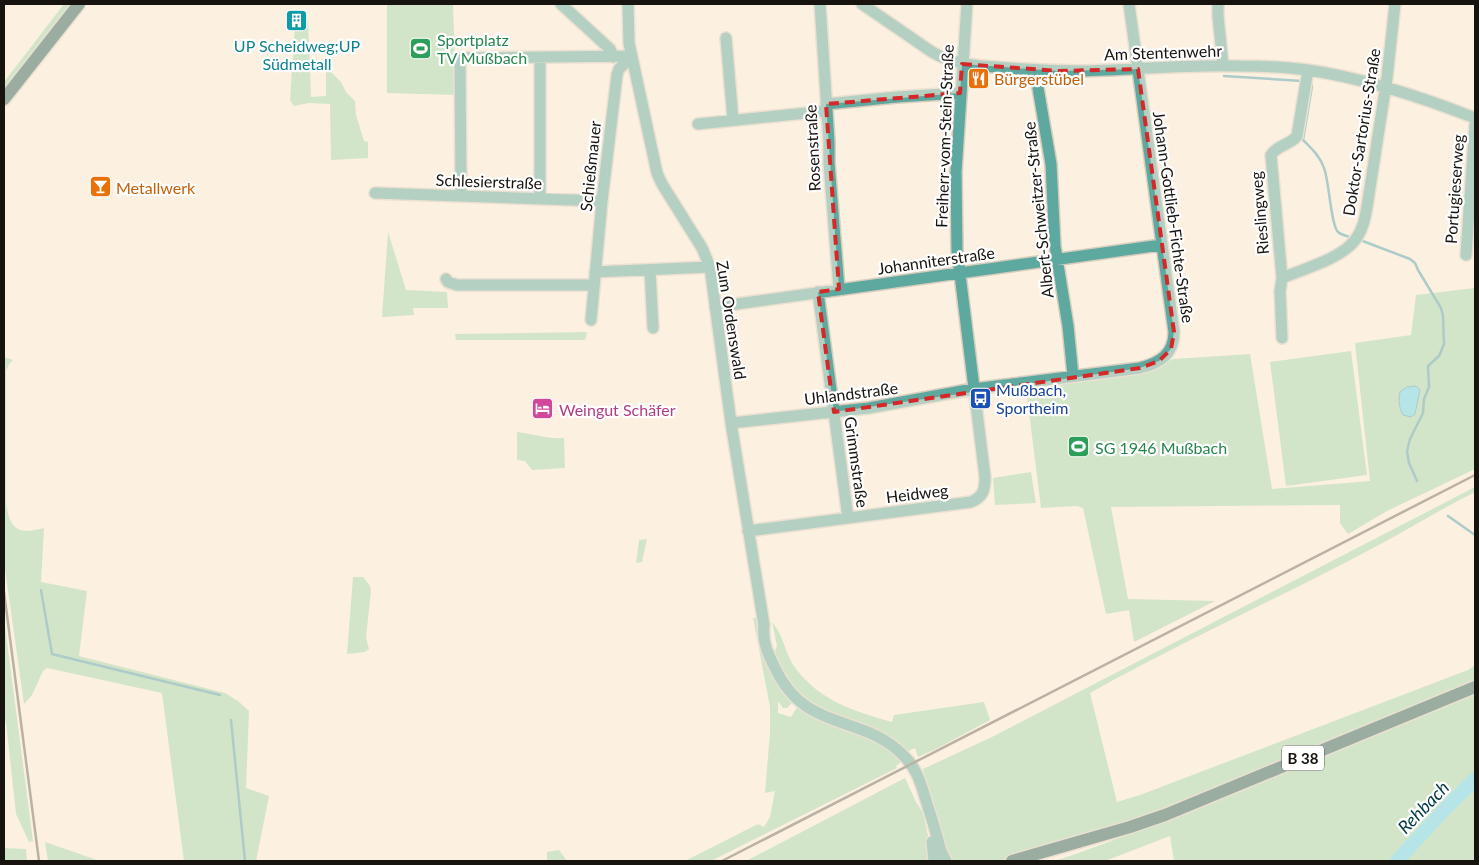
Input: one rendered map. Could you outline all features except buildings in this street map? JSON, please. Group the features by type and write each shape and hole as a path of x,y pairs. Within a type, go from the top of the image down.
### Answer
{"main road":[{"path":"4,99 79,4"},
{"name":"B 38","path":"1038,861 1165,815 1475,687"},
{"name":"B 38","path":"1012,861 1130,827"}],"street":[{"path":"561,4 610,49 613,57"},
{"name":"Zum Ordenswald","path":"628,4 628,32 632,56 660,180 702,248 710,267 748,531 764,625 772,645 774,667 790,693 806,707 827,718 883,739 908,760 918,775 941,851 946,861"},
{"name":"Rosenstraße","path":"820,4 829,142 828,163 838,289"},
{"name":"Am Stentenwehr","path":"862,4 932,52 945,59 962,64 1035,70 1080,71 1224,65 1277,67 1307,78 1343,77 1434,103 1475,118"},
{"name":"Freiherr-vom-Stein-Straße","path":"967,4 960,93 956,194 959,273 973,389"},
{"name":"Johann-Gottlieb-Fichte-Straße","path":"973,389 1151,365 1164,358 1171,349 1174,341 1174,332 1129,4"},
{"path":"1218,4 1224,65"},
{"name":"Doktor-Sartorius-Straße","path":"1282,278 1339,253 1356,238 1366,218 1395,4"},
{"path":"726,38 733,120"},
{"path":"461,196 460,58 632,56"},
{"name":"Schießmauer","path":"591,320 602,200 617,75 619,69 632,56"},
{"path":"540,58 540,199"},
{"name":"Albert-Schweitzer-Straße","path":"1035,70 1051,164 1056,260 1068,326 1072,376"},
{"name":"Rieslingweg","path":"1282,338 1280,290 1282,278 1271,155 1274,151 1292,141 1296,136 1307,78"},
{"path":"698,124 897,97 960,93"},
{"name":"Portugieserweg","path":"1466,255 1468,200 1475,125"},
{"name":"Schlesierstraße","path":"375,193 602,200"},
{"name":"Johanniterstraße","path":"715,307 1161,244"},
{"path":"596,272 710,267"},
{"path":"650,270 653,328"},
{"path":"446,279 448,282 457,285 594,285"},
{"name":"Grimmstraße","path":"818,292 848,518"},
{"name":"Uhlandstraße","path":"731,423 894,405 973,389"},
{"name":"Heidweg","path":"748,531 971,502 982,496 985,477 973,389"},
{"name":"Zum Ordenswald","path":"928,806 934,861"}],"highlighted area":[{"path":"962,64 1059,71 1138,69 1174,332 1171,349 1159,361 1140,368 834,412 818,292 839,289 826,104 960,93"}],"green space":[{"path":"64,4 75,4 4,92 4,82"},
{"name":"Sportplatz TV Mußbach","path":"387,4 453,4 456,95 387,93"},
{"path":"296,9 308,20 311,97 326,96 326,67 341,82 346,92 355,101 356,115 364,141 368,142 368,158 331,160 330,104 309,103 294,106 290,100"},
{"path":"388,232 406,290 447,292 448,308 413,308 414,315 382,317"},
{"path":"1475,288 1475,469 1387,511 1348,534 1340,523 1340,505 1111,507 1128,599 1215,601 1134,642 1129,610 1106,614 1083,508 1077,506 1041,508 1026,388 1147,373 1173,359 1250,354 1272,489 1370,481 1355,343 1411,335 1416,295"},
{"path":"587,332 585,340 456,340 455,334"},
{"path":"1351,351 1367,475 1286,486 1270,362"},
{"path":"4,357 13,360 6,371 6,503 10,519 17,528 28,531 44,528 41,582 87,591 79,656 225,693 249,711 246,788 269,796 256,861 184,861 162,693 47,668 43,671 32,695 24,704 4,562"},
{"path":"517,432 564,438 565,468 532,470 525,461 517,460"},
{"path":"1031,472 1036,503 995,505 993,478"},
{"path":"1475,487 1475,492 1375,547 1090,693 1117,802 1140,795 1468,670 1475,665 1475,681 1126,824 999,861 950,860 946,852 923,769 994,736"},
{"path":"647,539 642,562 636,563 639,540"},
{"path":"353,577 363,577 370,586 366,638 369,649 365,652 347,654"},
{"path":"753,618 757,618 762,646 793,702 787,708 783,708 778,701 778,713 791,717 798,706 877,740 904,760 896,766 897,768 711,861 685,861 758,824 764,827 770,817 775,791 765,793 770,707"},
{"path":"4,619 33,841 29,842 16,814 6,722 4,719"},
{"path":"772,622 796,669 817,690 840,704 892,722 894,715 984,702 990,720 918,757 915,748 906,752 898,743 821,713 798,697 777,664 775,650 777,646"},
{"path":"1475,694 1475,861 1174,861 1170,836 1105,861 1055,861 1161,822 1370,735"},
{"path":"905,778 923,813 932,853 931,861 746,861"},
{"path":"45,842 100,861 48,861"},
{"path":"4,848 26,849 27,861 4,861"},
{"path":"559,850 567,861 547,861 547,852"}],"water":[{"path":"1416,386 1420,390 1415,414 1411,417 1403,415 1399,404 1400,392 1407,387"}],"waterway":[{"path":"1224,76 1302,81"},
{"path":"1310,83 1312,86 1303,140 1318,156 1324,168 1336,228 1339,233 1352,238"},
{"path":"1360,240 1410,259 1415,263 1441,308 1443,316 1444,344 1439,356 1428,366 1429,387 1424,399 1423,413 1410,439 1407,451 1409,463 1417,481"},
{"path":"1448,516 1475,535"},
{"path":"41,590 52,654 220,695"},
{"path":"231,720 245,861"},
{"name":"Rehbach","path":"1397,861 1475,779"}],"railway":[{"path":"722,861 1475,475"},
{"path":"4,592 39,861"}],"place":[{"name":"UP Scheidweg;UP Südmetall","path":"297,21"},
{"name":"Sportplatz TV Mußbach","path":"421,48"},
{"name":"Bürgerstübel","path":"978,78"},
{"name":"Metallwerk","path":"100,187"},
{"name":"Mußbach, Sportheim","path":"980,398"},
{"name":"Weingut Schäfer","path":"543,409"},
{"name":"SG 1946 Mußbach","path":"1079,447"}]}
